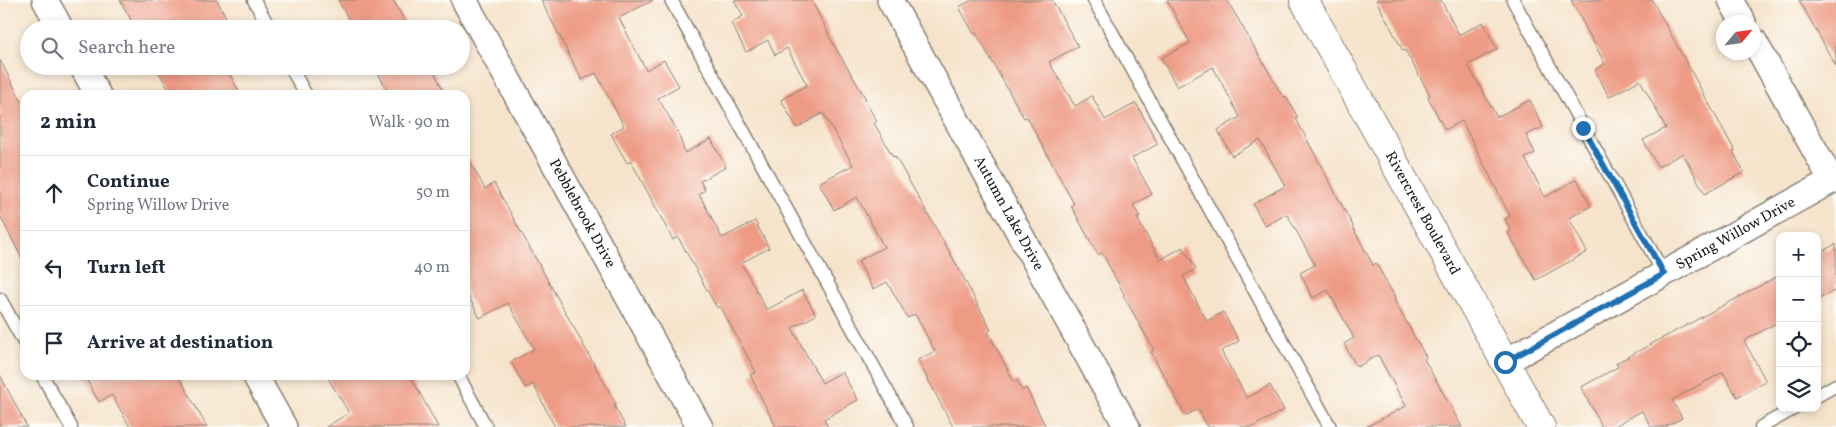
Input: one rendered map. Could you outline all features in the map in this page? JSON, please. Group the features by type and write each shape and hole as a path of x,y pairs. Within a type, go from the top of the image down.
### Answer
{"street":[{"path":"45,0 56,20"},
{"name":"Pebblebrook Drive","path":"464,0 700,427"},
{"name":"Autumn Lake Drive","path":"890,0 1127,427"},
{"name":"Rivercrest Boulevard","path":"1304,0 1541,427"},
{"path":"1731,0 1739,15"},
{"path":"1761,52 1834,180"},
{"path":"87,75 95,90"},
{"name":"Spring Willow Drive","path":"1505,362 1834,180"},
{"path":"258,380 284,427"}],"lane":[{"path":"254,0 265,20"},
{"path":"671,0 907,427"},
{"path":"1094,0 1330,427"},
{"path":"1513,0 1664,274"},
{"path":"295,75 303,90"},
{"path":"0,299 20,335"},
{"path":"45,380 71,427"},
{"path":"461,380 486,427"},
{"path":"1821,394 1836,386"},
{"path":"1761,427 1788,412"}],"building":[{"path":"120,0 217,0 227,20 131,20"},
{"path":"338,0 393,0 404,20 349,20"},
{"path":"541,0 653,0 619,18 646,70 664,60 679,86 658,98 678,132 685,153 711,139 726,167 700,181 705,190 699,194 722,238 755,221 769,248 741,263 767,310 802,290 816,315 792,328 822,383 842,372 858,400 824,419 828,427 776,427 750,375 756,372 720,306 717,308 678,237 673,240 631,161 627,163 611,134 624,126 596,73 582,80"},
{"path":"734,0 811,0 828,35 866,99 864,100 877,121 874,123 893,157 895,156 959,269 991,330 988,332 1014,382 1017,380 1022,390 1026,388 1046,427 953,427 918,360 935,351 915,314 908,318 887,282 873,289 858,261 884,247 857,197 834,210 819,183 853,165 823,113 797,128 781,100 807,85 787,48 775,55 768,40 746,52 731,23 743,16"},
{"path":"972,0 1052,0 1078,46 1049,62 1075,106 1092,96 1105,120 1136,103 1158,144 1132,158 1152,194 1133,205 1140,217 1137,218 1160,260 1183,247 1196,269 1183,276 1207,321 1223,312 1239,341 1221,351 1247,398 1270,385 1284,410 1252,427 1208,427 1198,409 1186,416 1151,352 1154,350 1102,253 1098,255 1071,206 1074,204 1027,117 1024,118 976,33 974,34 959,7"},
{"path":"1167,0 1227,0 1282,95 1286,96 1352,226 1373,265 1376,263 1396,299 1394,300 1426,357 1424,359 1462,427 1366,427 1406,406 1378,355 1357,367 1344,344 1354,338 1328,290 1313,298 1300,273 1315,265 1287,214 1265,226 1253,204 1285,186 1260,140 1232,156 1218,130 1240,117 1213,67 1177,87 1161,58 1190,43"},
{"path":"1376,0 1441,0 1459,35 1483,22 1497,49 1468,65 1497,117 1530,100 1543,127 1526,135 1535,153 1525,158 1545,197 1577,179 1591,206 1569,218 1587,252 1536,280 1508,233 1511,231 1505,219 1510,216 1462,121 1445,130 1428,97 1430,95 1405,50 1403,51"},
{"path":"1571,0 1652,0 1735,151 1733,152 1744,172 1705,194 1683,153 1658,167 1643,140 1666,128 1640,80 1609,97 1595,70 1605,64"},
{"path":"1799,0 1836,0 1836,66"},
{"path":"0,60 20,98 20,254 0,216"},
{"path":"161,75 230,75 238,90 168,90"},
{"path":"379,75 436,75 443,90 387,90"},
{"path":"470,161 485,189 494,183 616,404 614,406 626,427 555,427 533,384 525,388 511,362 534,349 508,303 480,318 470,299"},
{"path":"1836,244 1836,290 1821,298 1821,277 1821,252"},
{"path":"1776,277 1776,323 1744,341 1766,381 1737,397 1723,372 1672,400 1682,418 1665,427 1651,427 1642,411 1613,427 1602,427 1581,387 1618,367 1616,363"},
{"path":"0,375 27,427 0,427"},
{"path":"87,380 181,380 207,427 130,427 112,395 99,402"},
{"path":"329,380 413,380 438,427 326,427 349,413"}],"route":[{"path":"1505,362 1664,274 1583,128"}]}
